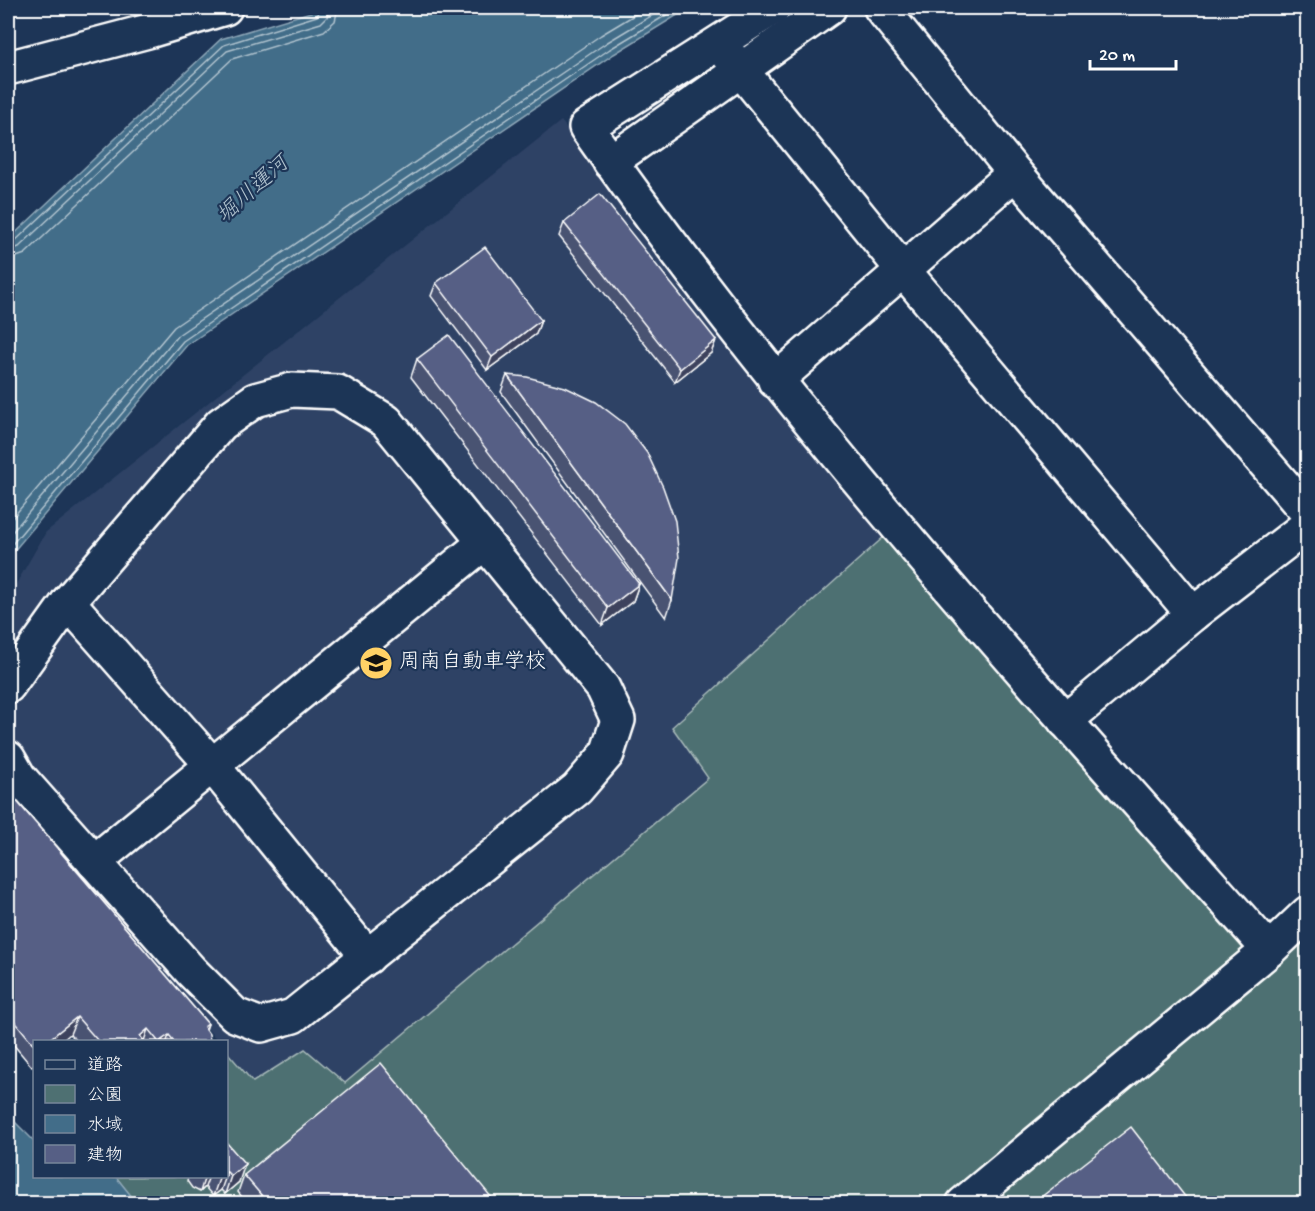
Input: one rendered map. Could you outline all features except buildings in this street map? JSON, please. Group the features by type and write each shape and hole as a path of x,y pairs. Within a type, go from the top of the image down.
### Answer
{"street":[{"path":"8,68 225,8"},
{"path":"772,8 586,127 775,381 1065,721 1269,950"},
{"path":"610,162 829,8"},
{"path":"881,8 1015,173 1308,513"},
{"path":"719,43 903,270 1192,614"},
{"path":"775,381 1015,173"},
{"path":"8,686 68,602 220,424 255,400 292,390 338,392 386,421 603,688 618,720 607,754 577,789 292,1016 261,1025 235,1015 94,862 19,777 8,758"},
{"path":"1065,721 1192,614 1308,525"},
{"path":"94,862 485,542"},
{"path":"68,602 212,765 368,957"},
{"path":"963,1203 1269,950 1308,913"}],"shaded area":[{"name":"周南自動車学校","path":"561,121 896,526 673,727 709,777 344,1084 253,1082 228,1053 228,1040 217,1040 8,797 8,598 46,532"}],"green space":[{"path":"896,526 1268,949 1307,913 1307,1203 137,1204 117,1178 228,1178 228,1053 253,1082 305,1049 345,1083 708,778 672,727"}],"water":[{"name":"堀川運河","path":"324,8 689,8 614,54 187,345 8,558 8,240 221,39"},
{"path":"8,1115 33,1140 33,1178 117,1178 137,1203 8,1203"}],"place":[{"name":"周南自動車学校","path":"376,663"}]}
